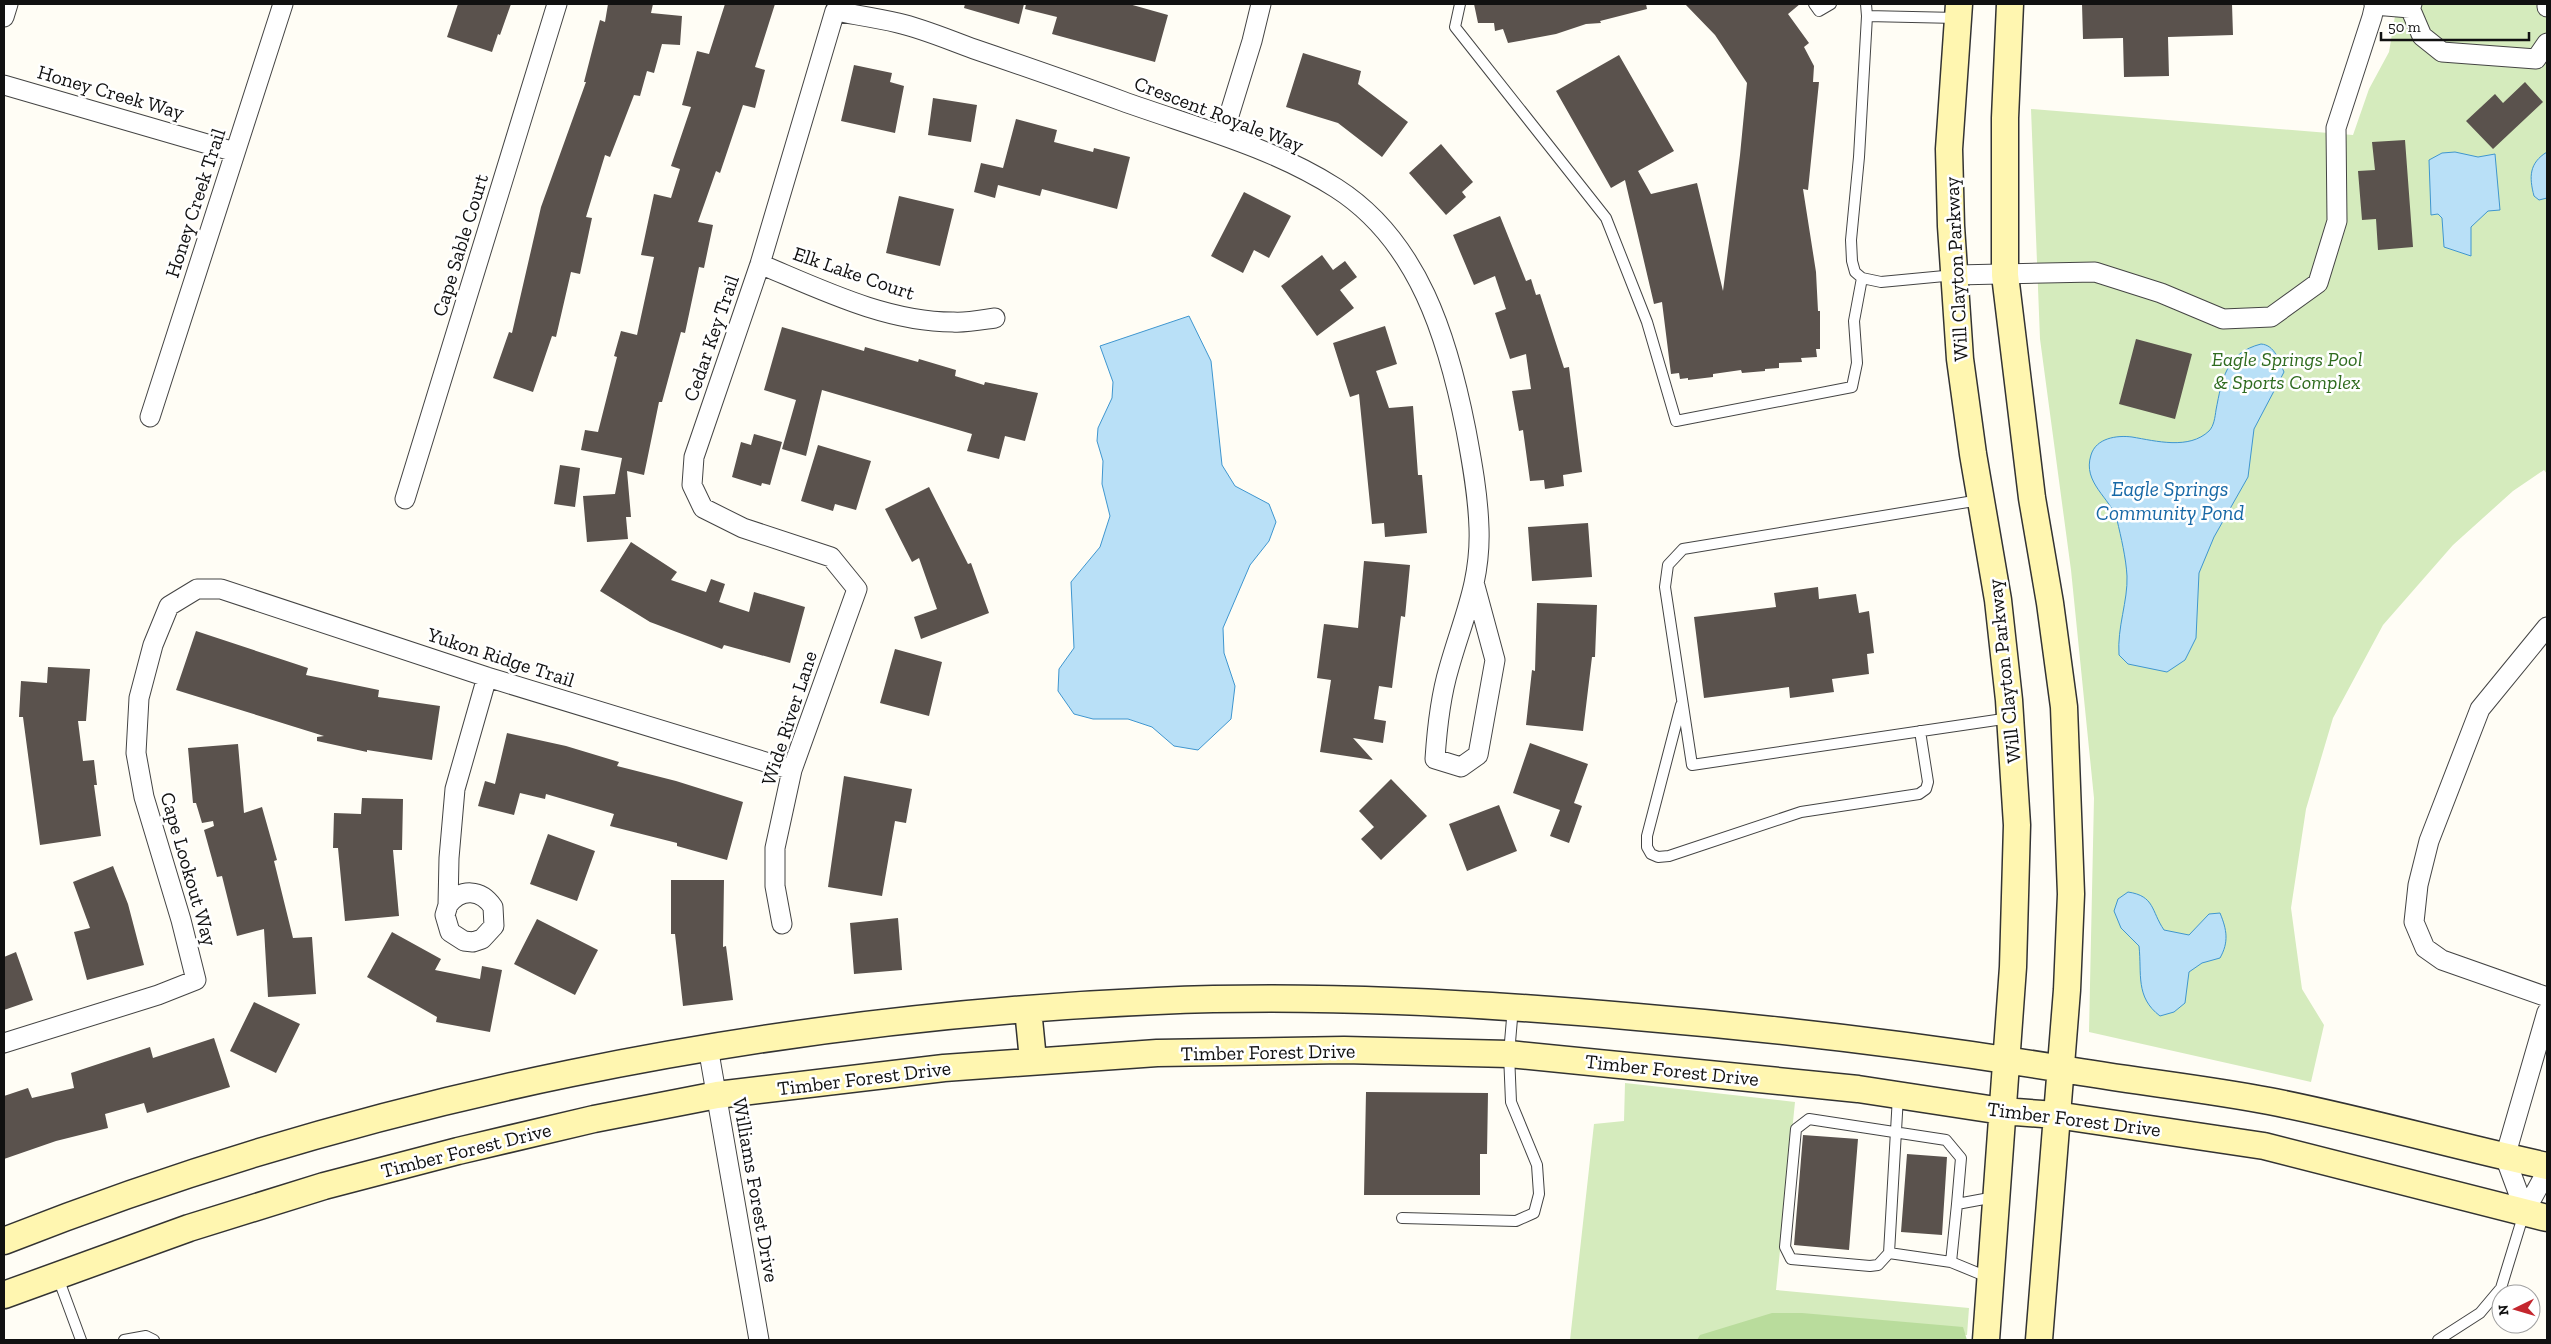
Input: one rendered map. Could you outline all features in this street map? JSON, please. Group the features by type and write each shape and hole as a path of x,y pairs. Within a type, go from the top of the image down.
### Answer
{"main road":[{"path":"2010,4 2005,118 2004,275 2032,498 2050,602 2064,707 2071,894 2061,1069 2039,1340"},
{"name":"Will Clayton Parkway","path":"1958,11 1949,149 1960,359 1998,600 2011,718 2018,825 2016,900 1986,1340"},
{"path":"4,1241 172,1179 308,1138 585,1070 708,1047 836,1030 1028,1009 1160,1001 1326,999 1513,1006 1719,1024 2006,1059 2266,1100 2547,1166"},
{"path":"1028,1009 1033,1060"},
{"name":"Timber Forest Drive","path":"4,1295 57,1274 189,1228 334,1184 458,1151 584,1121 717,1095 944,1068 1033,1060 1157,1053 1334,1050 1509,1054 1671,1069 1898,1095 2002,1111 2056,1115 2264,1146 2536,1215"}],"street":[{"path":"4,17 8,4"},
{"name":"Honey Creek Trail","path":"150,416 283,4"},
{"name":"Cape Sable Court","path":"405,499 557,4"},
{"path":"1223,135 1252,41 1260,4"},
{"path":"1956,275 2095,272 2161,293 2224,319 2271,317 2318,283 2337,221 2336,128 2374,5 2411,6 2422,36 2442,52 2536,59 2547,43"},
{"name":"Crescent Royale Way","path":"835,11 913,27 1223,135 1282,158 1339,190 1356,203 1388,234 1414,269 1433,309 1454,376 1464,421 1479,527 1478,568 1475,586 1449,669 1438,714 1436,759 1461,767 1478,755 1496,660 1475,586"},
{"name":"Cedar Key Trail","path":"835,11 760,264 696,450 692,484 703,508 736,525 831,557 857,589"},
{"name":"Honey Creek Way","path":"4,85 235,152"},
{"name":"Elk Lake Court","path":"760,264 832,294 889,312 953,322 995,318"},
{"name":"Yukon Ridge Trail","path":"197,589 221,589 487,676 792,770"},
{"name":"Cape Lookout Way","path":"4,1043 158,996 196,980 182,920 144,797 136,753 139,698 153,645 169,606 197,589"},
{"name":"Wide River Lane","path":"782,924 775,886 776,848 792,770 857,589"},
{"path":"2547,627 2480,709 2429,841 2418,885 2414,922 2425,948 2442,960 2547,997"},
{"path":"448,905 449,858 455,789 487,676"},
{"path":"2536,1215 2505,1157 2547,1012"},
{"name":"Williams Forest Drive","path":"708,1047 759,1340"},
{"path":"2536,1215 2547,1171"}],"lane":[{"path":"1460,4 1455,27 1606,218 1647,322 1676,420 1852,387 1857,364 1854,321 1862,278"},
{"path":"1814,4 1819,11 1831,4"},
{"path":"1866,4 1867,16 1859,157 1852,240 1852,261 1855,272 1862,278 1882,282 1956,275"},
{"path":"1867,16 1958,11"},
{"path":"1981,500 1683,549 1668,565 1665,587 1692,765 2011,718"},
{"path":"1682,699 1647,836 1647,847 1651,854 1658,857 1669,856 1801,812 1919,794 1926,789 1928,782 1920,731"},
{"path":"1402,1218 1516,1221 1534,1214 1539,1194 1537,1165 1511,1102 1509,1054 1513,1006"},
{"path":"1898,1095 1896,1133 1889,1253 1878,1265 1870,1266 1791,1259 1785,1247 1796,1129 1809,1119 1896,1133 1946,1140 1961,1158 1951,1262"},
{"path":"1957,1204 1996,1197"},
{"path":"2438,1340 2480,1313 2501,1288 2536,1215"},
{"path":"1889,1253 1951,1262 1990,1278"},
{"path":"57,1274 82,1340"},
{"path":"124,1340 146,1336 154,1340"}],"green space":[{"name":"Eagle Springs Pool & Sports Complex","path":"2397,4 2547,4 2547,474 2544,470 2513,491 2453,545 2383,625 2333,718 2306,809 2291,908 2302,989 2324,1025 2311,1082 2089,1032 2094,798 2071,570 2040,339 2031,109 2353,135 2369,89 2389,52"},
{"path":"1625,1083 1795,1102 1776,1290 1969,1308 1967,1335 1797,1327 1716,1340 1570,1340 1594,1124 1624,1121"},
{"path":"1772,1313 1802,1313 1963,1327 1967,1340 1697,1340 1700,1335"}],"water":[{"path":"2455,152 2478,157 2495,154 2500,210 2488,211 2471,227 2471,256 2444,247 2442,218 2438,214 2431,215 2429,160 2442,153"},
{"path":"2547,152 2547,198 2539,200 2534,196 2531,183 2532,171 2537,161"},
{"path":"1189,316 1211,361 1222,465 1235,486 1269,504 1276,522 1269,541 1250,565 1223,628 1224,653 1235,686 1231,719 1198,750 1174,746 1152,727 1128,719 1093,719 1074,714 1058,691 1059,669 1074,648 1071,582 1100,547 1110,516 1102,484 1103,461 1097,441 1098,428 1112,398 1113,382 1100,346"},
{"name":"Eagle Springs Community Pond","path":"2261,344 2273,350 2284,372 2254,429 2248,477 2214,537 2199,573 2196,638 2185,660 2167,672 2128,664 2119,655 2127,585 2124,555 2114,512 2098,490 2090,474 2091,455 2102,441 2114,437 2132,437 2172,443 2192,441 2201,437 2211,429 2224,378 2233,361 2249,348"},
{"path":"2128,892 2137,894 2148,901 2164,930 2189,935 2209,914 2220,913 2226,941 2223,952 2220,958 2202,963 2189,972 2185,1003 2174,1012 2160,1016 2152,1009 2143,993 2139,946 2121,928 2114,911 2118,899"}],"building":[{"path":"458,4 511,4 492,52 447,37"},
{"path":"608,4 653,4 651,13 682,16 680,45 662,44 654,73 647,71 640,96 634,95 610,157 605,155 586,217 592,218 580,274 571,272 556,337 552,336 533,392 493,378 509,332 512,333 541,207 586,82 584,82 600,20 605,22"},
{"path":"725,4 775,4 755,67 765,70 755,108 743,105 720,173 716,171 698,222 713,225 704,268 699,267 685,333 681,332 662,402 659,402 644,475 627,471 631,517 626,517 628,539 587,542 583,496 615,494 622,458 581,450 585,430 598,432 617,357 614,356 621,331 637,335 654,257 641,255 654,194 671,198 680,169 671,166 691,107 682,105 697,51 709,54"},
{"path":"965,4 1024,4 1019,24 964,8"},
{"path":"1026,4 1129,4 1168,15 1155,62 1052,34 1057,17 1025,9"},
{"path":"1474,4 1646,4 1647,9 1600,21 1601,23 1586,24 1556,34 1508,43 1503,29 1495,31 1494,23 1478,23"},
{"path":"1685,4 1800,4 1788,14 1809,43 1804,47 1814,66 1813,82 1819,82 1808,190 1803,189 1816,272 1818,311 1820,311 1820,349 1816,349 1817,357 1801,358 1802,362 1779,363 1779,368 1765,369 1765,371 1742,373 1741,370 1713,374 1713,377 1688,380 1688,378 1680,379 1679,373 1671,374 1662,302 1654,304 1625,180 1611,188 1556,91 1619,55 1674,151 1638,171 1651,194 1697,183 1723,291 1747,83 1715,35"},
{"path":"2082,4 2232,4 2233,35 2168,37 2169,76 2124,77 2123,38 2083,39"},
{"path":"1303,53 1361,71 1358,84 1408,122 1382,157 1338,123 1286,107"},
{"path":"854,65 892,73 890,82 904,86 895,133 841,121"},
{"path":"2525,82 2543,102 2493,149 2466,121 2495,94 2503,103"},
{"path":"933,98 977,105 971,142 928,135"},
{"path":"1016,119 1057,130 1054,142 1093,152 1094,148 1130,157 1117,209 1042,189 1040,196 998,185 995,198 974,192 981,163 1003,168"},
{"path":"2405,140 2413,247 2378,250 2376,219 2362,220 2358,171 2375,170 2372,142"},
{"path":"1441,144 1473,182 1462,192 1466,197 1446,215 1409,173"},
{"path":"1244,192 1291,216 1269,258 1254,250 1243,273 1211,256"},
{"path":"899,196 954,209 940,266 886,253"},
{"path":"1500,216 1526,281 1531,279 1536,295 1540,294 1564,368 1569,367 1582,472 1563,475 1564,486 1545,489 1544,480 1530,481 1523,430 1519,431 1512,391 1531,389 1526,354 1510,359 1495,313 1506,309 1495,276 1474,285 1453,235"},
{"path":"1322,255 1333,270 1345,261 1357,277 1340,290 1354,308 1317,336 1281,286"},
{"path":"1385,326 1397,364 1376,371 1389,408 1413,406 1418,475 1422,475 1427,533 1385,537 1384,523 1372,524 1359,394 1350,397 1333,343"},
{"path":"782,327 864,351 865,347 918,362 919,359 956,370 955,376 984,385 985,382 1038,393 1025,441 1005,436 999,459 967,451 972,434 822,390 806,456 782,449 796,400 764,390"},
{"path":"2136,339 2192,354 2175,419 2119,404"},
{"path":"754,434 782,442 770,485 762,483 761,486 732,477 741,442 751,445"},
{"path":"818,445 871,461 856,510 835,504 833,511 801,501"},
{"path":"560,465 580,468 575,507 554,504"},
{"path":"929,487 968,564 971,563 989,613 921,639 914,617 937,609 919,558 912,562 885,509"},
{"path":"1588,523 1592,577 1532,581 1528,527"},
{"path":"631,542 677,572 671,580 706,592 711,579 725,584 719,602 749,612 754,592 805,607 790,663 724,645 722,649 650,622 600,591"},
{"path":"1364,561 1410,565 1405,617 1401,616 1392,688 1379,686 1374,719 1386,721 1383,743 1353,738 1373,760 1320,752 1331,680 1317,678 1324,624 1358,628"},
{"path":"1818,587 1819,599 1856,594 1859,613 1869,611 1874,653 1867,654 1869,674 1832,679 1834,692 1790,698 1789,687 1704,698 1694,617 1776,607 1774,593"},
{"path":"1537,603 1597,605 1595,657 1592,657 1583,731 1526,725 1532,670 1535,671"},
{"path":"196,631 308,668 306,675 379,690 378,697 440,706 432,760 367,750 367,752 317,741 317,737 324,736 176,690"},
{"path":"895,649 942,662 929,716 880,703"},
{"path":"48,667 90,669 86,721 78,721 83,761 94,760 97,785 94,785 101,836 40,845 23,717 19,717 21,681 47,683"},
{"path":"507,733 566,746 619,762 617,766 676,781 743,802 727,860 677,846 677,843 610,826 614,814 546,794 545,799 520,793 514,815 478,806 485,781 495,784"},
{"path":"1530,743 1588,764 1574,803 1582,806 1569,843 1550,836 1560,810 1513,793"},
{"path":"238,744 244,813 262,807 277,860 274,861 293,938 312,937 316,994 268,997 264,929 237,936 222,876 217,877 204,830 214,826 213,821 202,823 196,803 193,803 188,748"},
{"path":"844,776 912,789 906,823 895,821 882,896 828,887"},
{"path":"1391,779 1427,816 1381,860 1361,839 1374,827 1359,811"},
{"path":"362,798 403,799 402,850 393,850 399,916 345,921 338,848 333,848 334,813 361,814"},
{"path":"1499,805 1517,851 1467,871 1449,824"},
{"path":"548,834 595,851 577,901 530,884"},
{"path":"113,866 128,904 144,965 87,980 74,932 90,928 73,882"},
{"path":"671,880 724,880 723,947 726,946 733,1000 683,1006 675,934 671,934"},
{"path":"898,918 902,970 854,974 850,923"},
{"path":"537,919 598,950 575,995 514,964"},
{"path":"392,932 441,959 435,970 480,979 482,966 502,970 490,1032 436,1022 437,1017 367,977"},
{"path":"16,952 33,1000 4,1010 4,957"},
{"path":"254,1002 300,1024 276,1073 230,1051"},
{"path":"214,1038 230,1087 147,1113 144,1103 105,1114 108,1128 56,1141 4,1159 4,1096 28,1088 32,1098 74,1088 71,1073 150,1047 153,1058"},
{"path":"1366,1092 1488,1093 1487,1154 1480,1154 1480,1195 1364,1195"},
{"path":"1803,1135 1858,1139 1849,1250 1794,1245"},
{"path":"1907,1154 1947,1157 1942,1235 1901,1232"}]}
